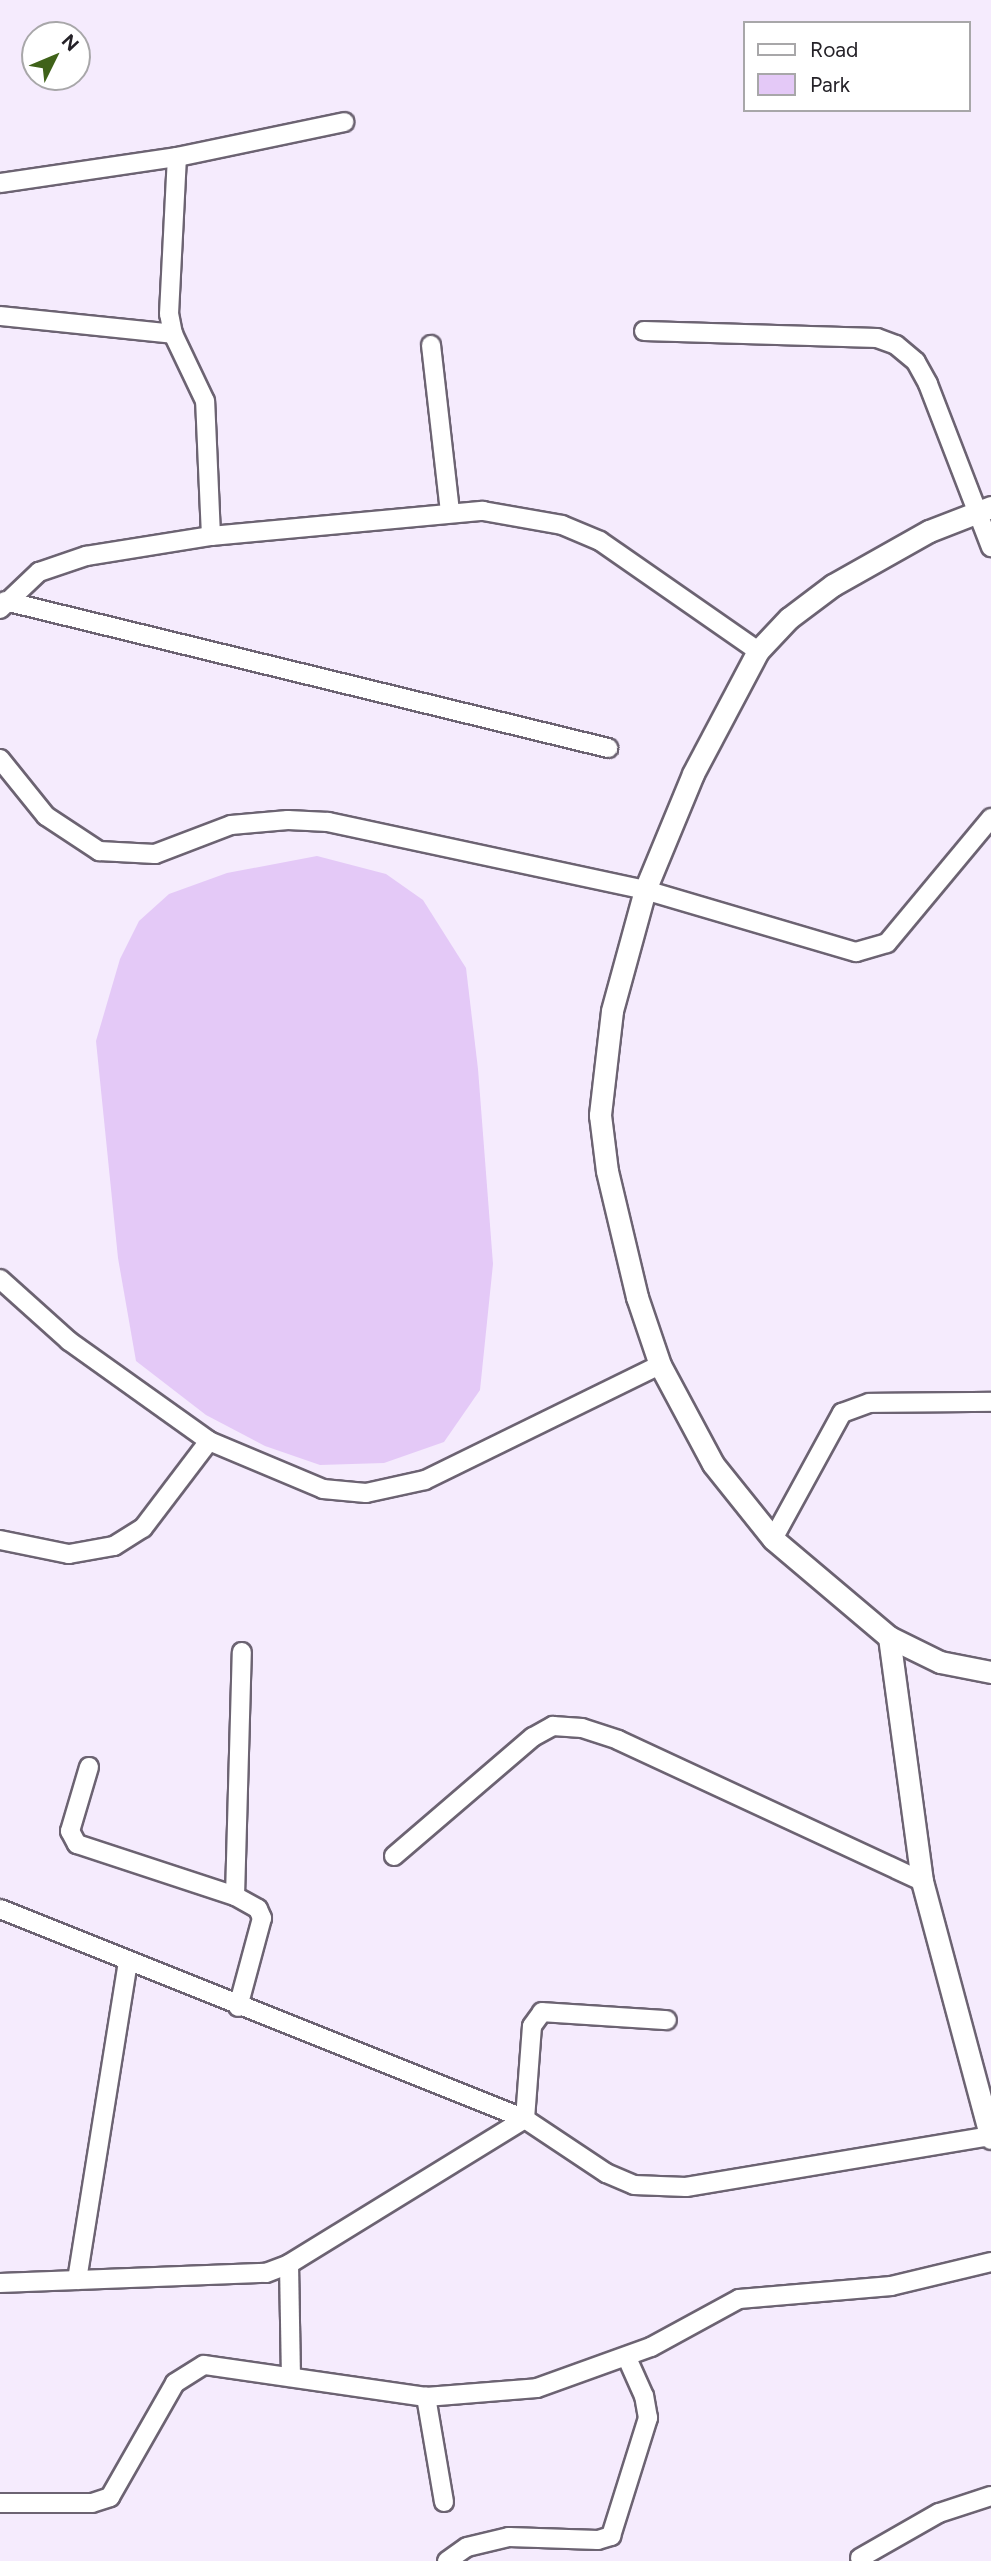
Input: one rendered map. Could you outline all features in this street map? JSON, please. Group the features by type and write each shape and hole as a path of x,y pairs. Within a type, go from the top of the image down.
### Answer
{"street":[{"path":"0,183 177,157 344,122"},
{"path":"177,157 169,314 173,334 205,401 211,536"},
{"path":"0,316 173,334"},
{"path":"644,331 877,338 897,345 916,362 928,384 984,509 991,547"},
{"path":"431,345 450,511"},
{"path":"984,509 929,531 833,585 789,618 758,652 734,688 693,774 645,890 612,1011 600,1115 610,1184 637,1297 660,1366 713,1464 773,1539 888,1637 940,1662 991,1672"},
{"path":"2,605 39,572 61,562 211,536 328,528 450,511 521,516 562,525 600,541 758,652"},
{"path":"2,605 608,748"},
{"path":"0,759 46,816 77,840 122,856 155,854 209,832 254,821 328,822 645,890 856,952 869,952 898,931 991,818"},
{"path":"0,1279 69,1341 209,1441 323,1489 366,1493 398,1489 425,1480 660,1366"},
{"path":"773,1539 842,1413 869,1403 991,1402"},
{"path":"0,1540 69,1555 114,1546 143,1528 209,1441"},
{"path":"0,1909 239,2007 525,2119 621,2182 660,2188 990,2137 922,1881 888,1637"},
{"path":"235,1896 242,1651"},
{"path":"394,1856 533,1737 553,1726 582,1728 618,1740 922,1881"},
{"path":"89,1767 70,1831 77,1844 235,1896 258,1909 262,1918 239,2007"},
{"path":"77,2280 128,1962"},
{"path":"525,2119 535,2016 553,2009 667,2020"},
{"path":"0,2283 241,2277 289,2264 525,2119"},
{"path":"0,2503 92,2503 110,2497 169,2390 193,2368 204,2365 426,2397 537,2388 627,2358 739,2300 891,2286 991,2262"},
{"path":"289,2264 291,2377"},
{"path":"447,2561 467,2547 509,2537 598,2540 611,2536 648,2418 644,2396 627,2358"},
{"path":"426,2397 444,2502"},
{"path":"860,2558 939,2513 991,2496"}],"green space":[{"path":"317,856 386,874 423,900 466,968 478,1069 493,1264 480,1390 444,1442 384,1463 320,1465 265,1446 206,1415 136,1361 118,1258 96,1041 120,959 139,921 169,894 227,873"}]}
